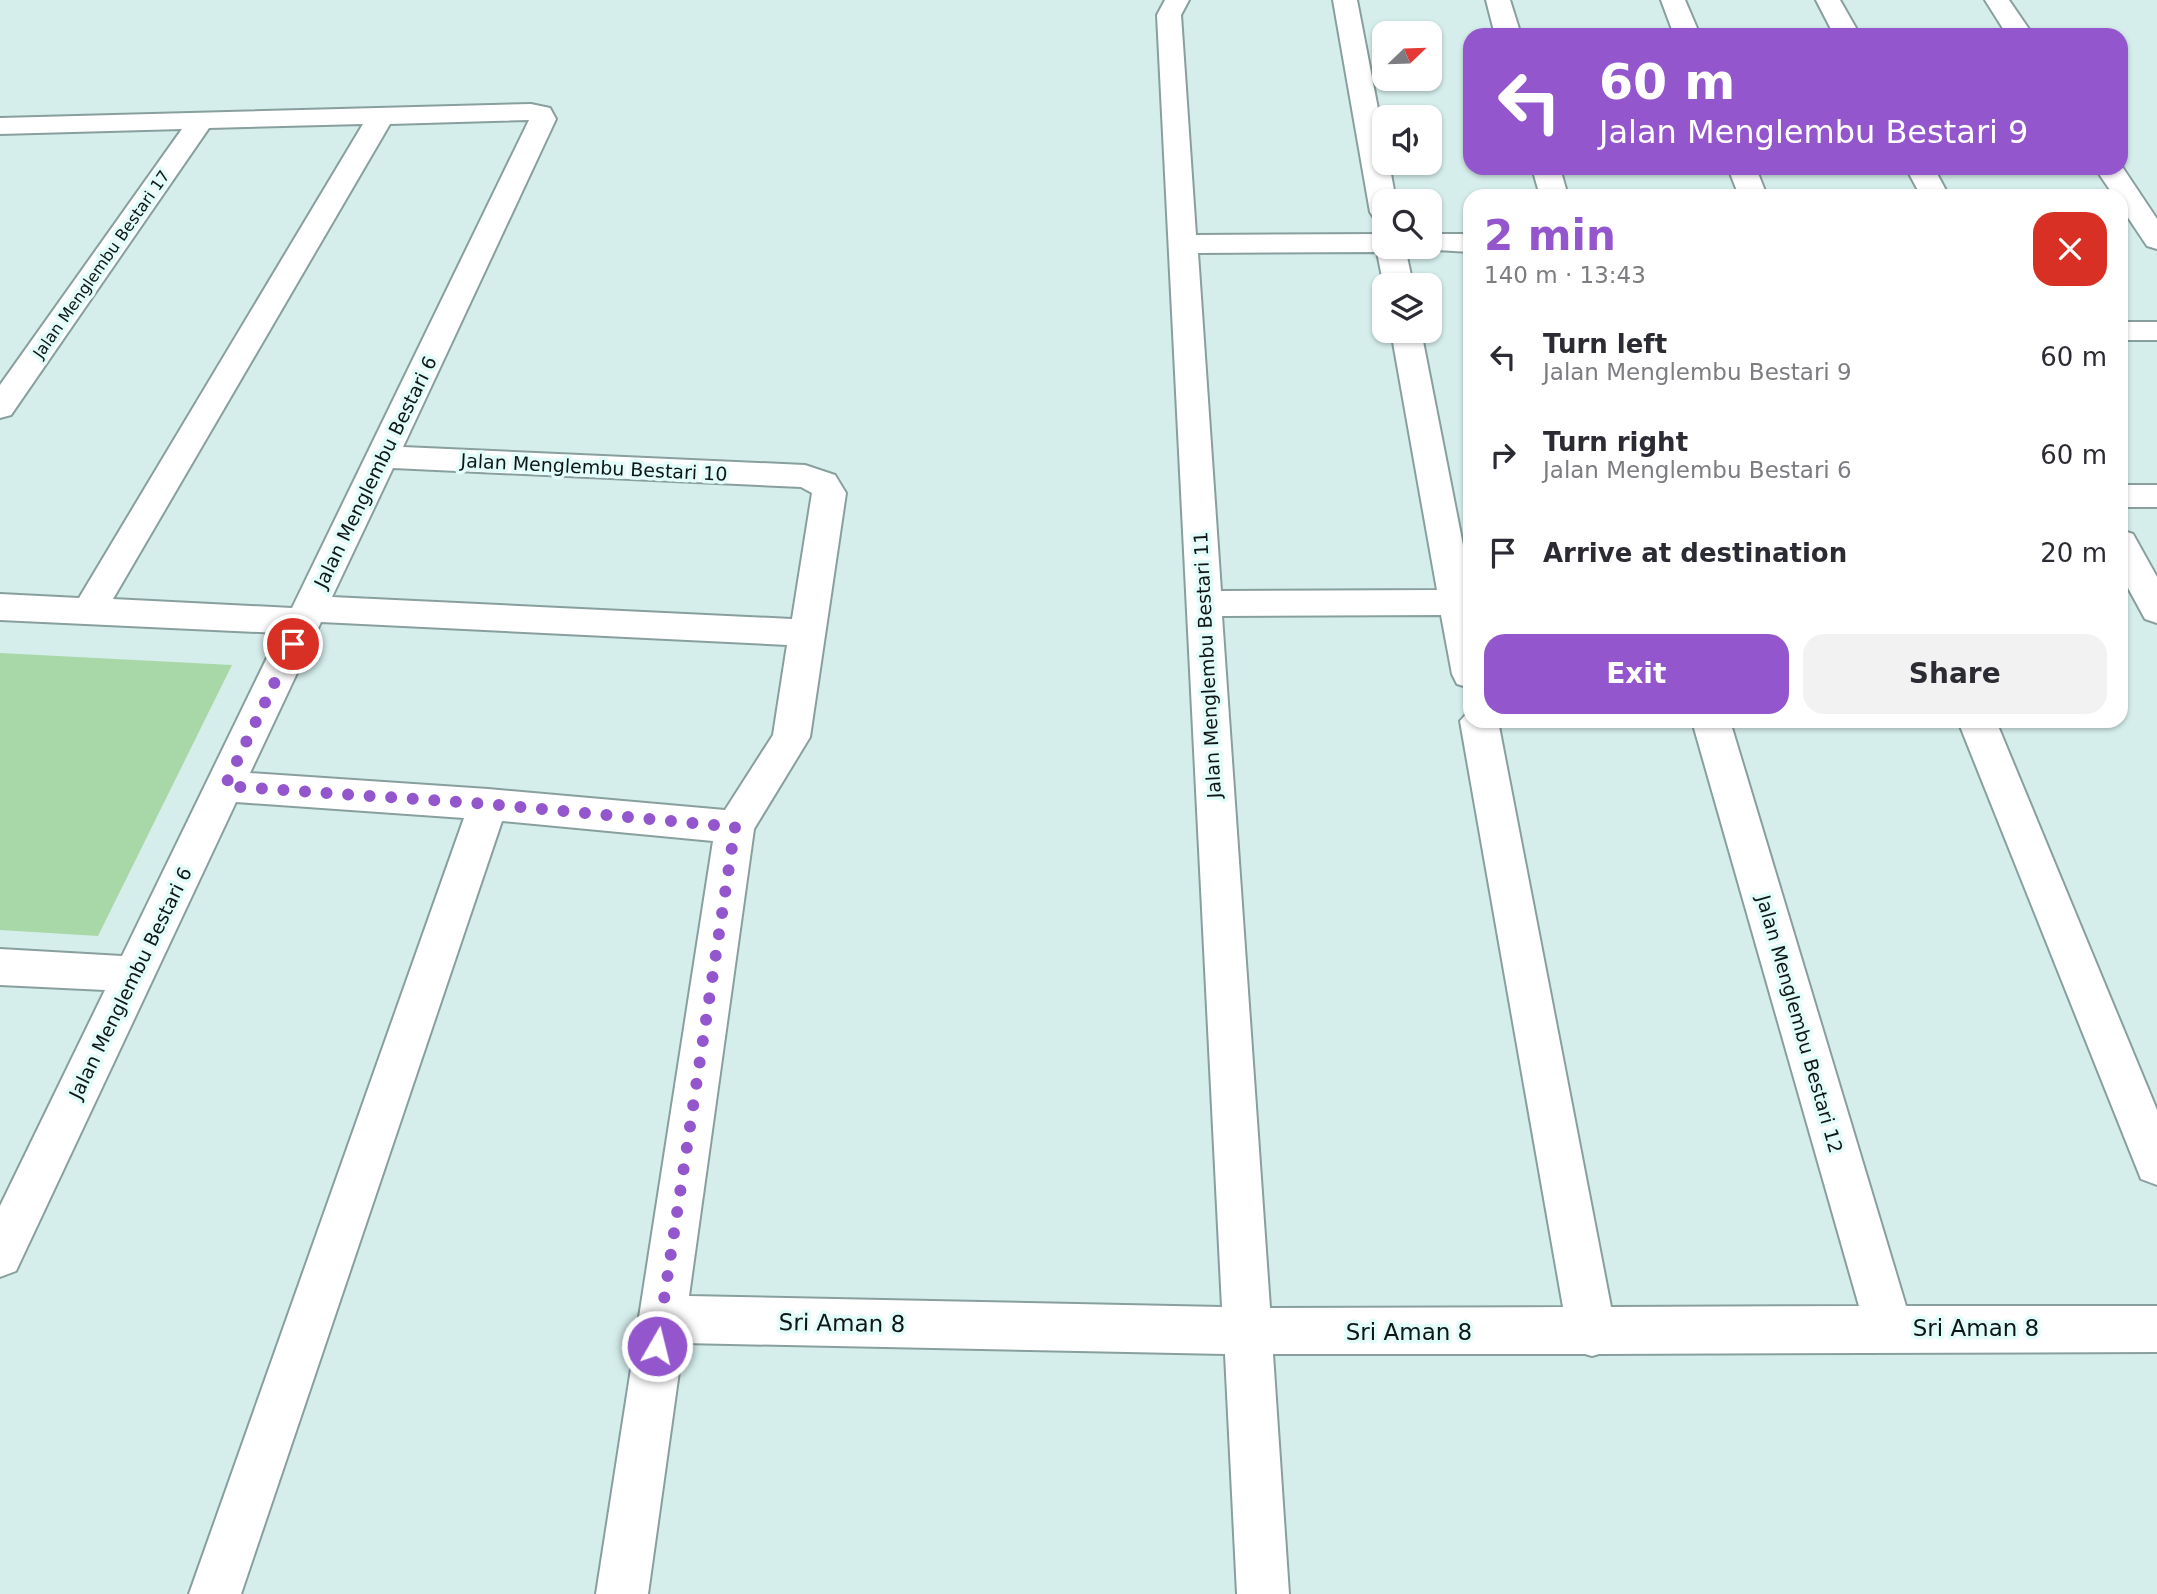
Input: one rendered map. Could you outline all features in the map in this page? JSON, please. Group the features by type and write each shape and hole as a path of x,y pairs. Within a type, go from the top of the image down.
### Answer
{"street":[{"name":"Jalan Menglembu Bestari 11","path":"1177,0 1169,15 1263,1594"},
{"path":"1345,0 1380,189"},
{"path":"1498,0 1506,28"},
{"path":"1673,0 1684,28"},
{"path":"1828,0 1843,28"},
{"path":"1997,0 2015,28"},
{"name":"Jalan Menglembu Bestari 6","path":"0,1255 543,119 541,114 531,112 382,115"},
{"path":"4,131 202,120 382,115"},
{"path":"89,611 382,115"},
{"name":"Jalan Menglembu Bestari 17","path":"0,408 202,120"},
{"path":"2128,196 2157,240"},
{"path":"1182,244 1372,243"},
{"path":"1442,243 1463,243"},
{"path":"2128,331 2157,331"},
{"path":"1203,604 1463,602 1409,343"},
{"name":"Jalan Menglembu Bestari 10","path":"382,457 805,476 823,483 830,493 808,633"},
{"path":"2128,496 2157,496"},
{"path":"2128,555 2157,610"},
{"path":"0,607 808,633 791,737 735,827 622,1594"},
{"path":"1480,728 1592,1333"},
{"name":"Jalan Menglembu Bestari 12","path":"1713,728 1889,1328"},
{"path":"1980,728 2157,1164"},
{"path":"225,786 488,804 735,827"},
{"path":"215,1594 488,804"},
{"path":"0,967 135,974"},
{"name":"Sri Aman 8","path":"661,1319 1246,1331 1592,1333 1889,1328 2157,1329"}],"green space":[{"path":"0,653 232,665 98,936 0,930"}],"route":[{"path":"293,644 225,786 488,804 735,827 657,1346"}]}
